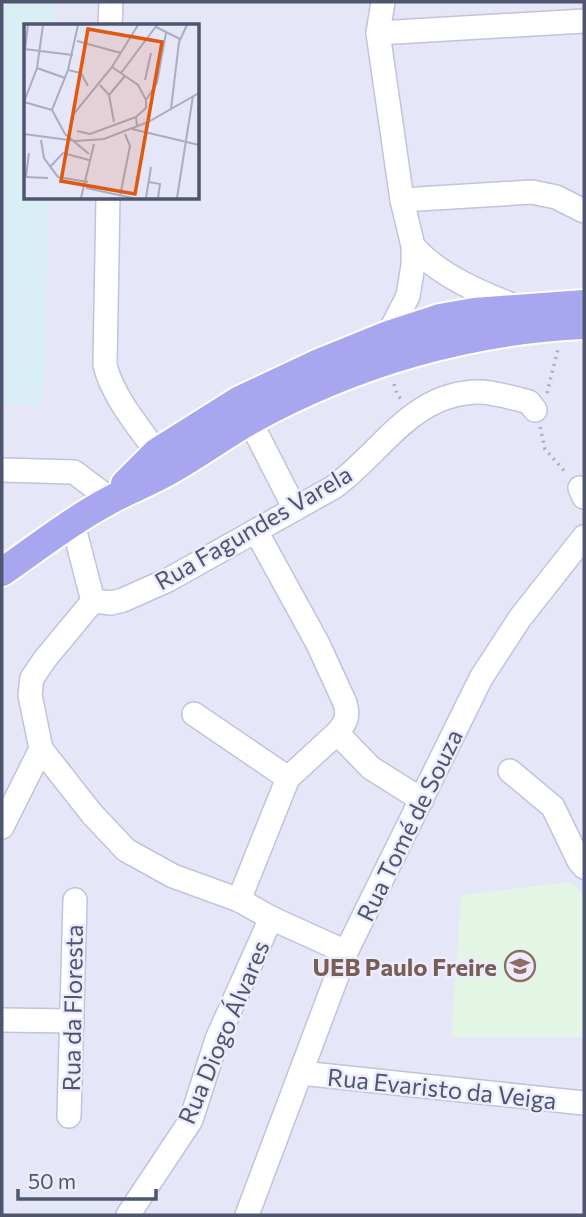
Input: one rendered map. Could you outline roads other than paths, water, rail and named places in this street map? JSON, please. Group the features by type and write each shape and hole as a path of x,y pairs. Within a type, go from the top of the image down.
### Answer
{"main road":[{"path":"110,499 158,452 238,401 319,363 388,335 440,318 518,307 584,304"},
{"path":"2,572 110,499 172,469 250,421 318,388 406,354 445,343 487,335 578,330"}],"street":[{"path":"110,24 111,2"},
{"path":"383,2 378,33 402,200 413,246 413,272 408,296 388,335"},
{"path":"378,33 584,21"},
{"path":"402,200 532,192 556,197 584,211"},
{"path":"108,200 105,365 107,374 132,418 158,452"},
{"path":"413,246 422,257 449,275 518,307 578,330"},
{"name":"Rua Fagundes Varela","path":"93,601 111,603 123,600 168,580 295,509 353,472 413,414 430,402 460,393 484,392 529,402 535,410"},
{"path":"250,421 295,509"},
{"path":"2,470 74,472 83,476 110,499"},
{"path":"73,524 93,601 45,659 33,678 30,695 41,749 92,814 126,850 173,876 239,900 271,918 346,952"},
{"path":"239,900 288,778 337,733 346,721 345,703 318,644 256,531"},
{"name":"Rua Tomé de Souza","path":"247,1215 346,952 481,678 520,618 584,537"},
{"path":"194,714 288,778"},
{"path":"337,733 371,768 422,800"},
{"path":"2,827 41,749"},
{"path":"510,771 553,807 584,867"},
{"name":"Rua da Floresta","path":"69,1116 75,900"},
{"name":"Rua Diogo Álvares","path":"128,1215 196,1108 217,1039 271,918"},
{"path":"2,1020 72,1021"},
{"name":"Rua Evaristo da Veiga","path":"301,1073 584,1104"}],"place":[{"name":"UEB Paulo Freire","path":"520,966"}]}
